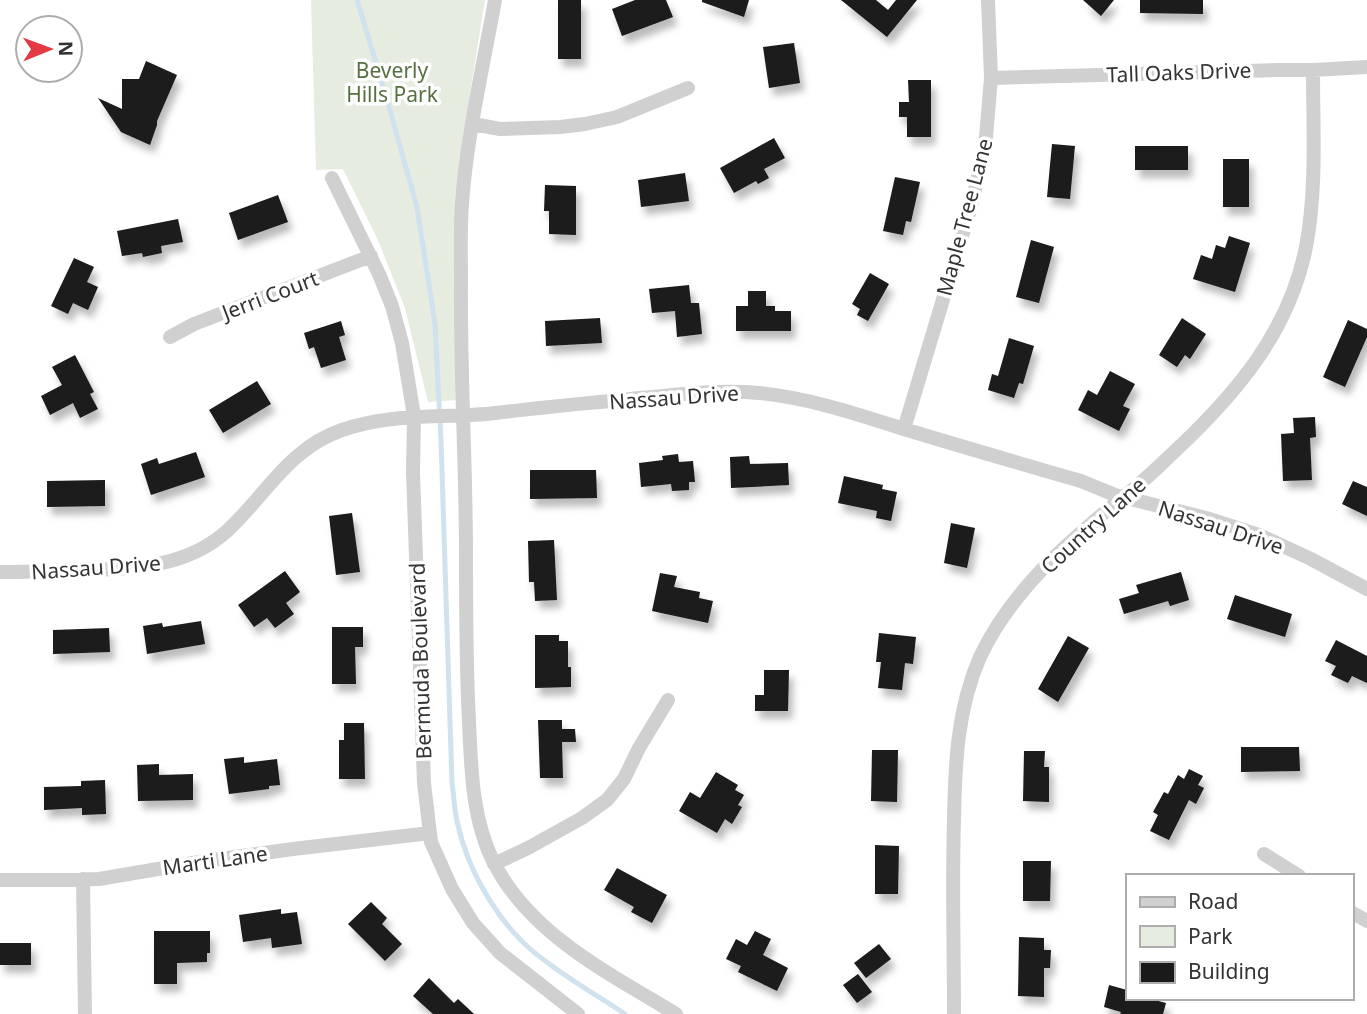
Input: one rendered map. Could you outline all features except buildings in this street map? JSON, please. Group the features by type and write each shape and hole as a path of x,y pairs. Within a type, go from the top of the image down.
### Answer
{"street":[{"path":"495,0 462,205 458,414 466,528 471,761 476,803 484,839 494,864 511,891 536,919 567,945 676,1014"},
{"name":"Maple Tree Lane","path":"904,429 970,210 985,149 992,78 988,0"},
{"name":"Tall Oaks Drive","path":"992,78 1313,70 1367,66"},
{"name":"Country Lane","path":"954,1014 955,777 967,693 981,654 1011,606 1032,580 1055,556 1206,422 1225,402 1278,327 1299,273 1306,246 1313,171 1313,70"},
{"path":"473,124 500,129 585,124 618,117 688,88"},
{"name":"Bermuda Boulevard","path":"332,178 393,306 414,416 413,472 423,769 431,842 444,872 473,923 500,953 578,1014"},
{"name":"Jerri Court","path":"170,337 194,324 371,256"},
{"name":"Nassau Drive","path":"0,572 119,569 171,562 201,549 225,533 284,468 311,444 340,430 370,422 414,416 491,413 691,393 726,392 756,393 800,400 863,416 1081,481 1124,497 1173,509 1259,536 1311,559 1367,589"},
{"path":"494,864 582,818 607,800 624,779 668,700"},
{"name":"Marti Lane","path":"0,880 99,878 293,849 430,834"},
{"path":"1264,854 1296,874"},
{"path":"83,879 85,1014"}],"green space":[{"name":"Beverly Hills Park","path":"311,0 485,0 463,137 458,400 428,402 405,308 377,238 343,169 316,170"}],"waterway":[{"path":"357,0 417,207 435,324 452,783 462,841 478,880 514,933 554,967 625,1014"}]}
